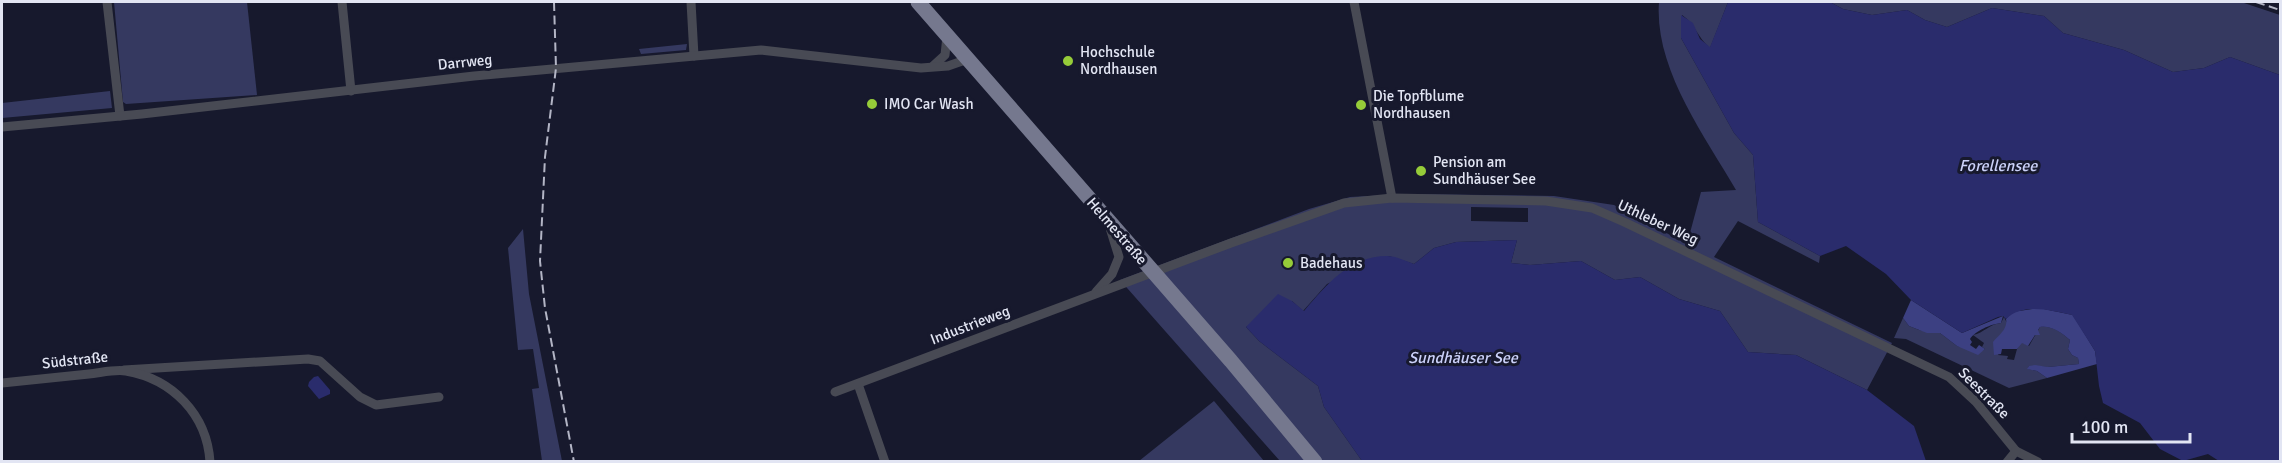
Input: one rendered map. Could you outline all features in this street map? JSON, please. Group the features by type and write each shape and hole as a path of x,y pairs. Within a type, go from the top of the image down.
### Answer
{"main road":[{"name":"Helmestraße","path":"918,2 1154,272 1315,462"}],"street":[{"path":"107,2 120,116"},
{"path":"342,2 351,91"},
{"path":"691,2 694,56"},
{"path":"1354,2 1392,198"},
{"path":"932,68 945,55 947,36"},
{"name":"Darrweg","path":"2,127 474,76 761,50 932,68 948,66 968,59"},
{"name":"Uthleber Weg","path":"1154,272 1344,203 1392,198 1546,201 1592,208 1892,349"},
{"name":"Industrieweg","path":"1094,294 1112,274 1119,257 1107,220"},
{"name":"Industrieweg","path":"835,392 1154,272"},
{"name":"Seestraße","path":"1892,349 1949,377 1976,402 2016,451 2038,462"},
{"path":"124,370 308,359 320,361 360,398 376,405 439,397"},
{"path":"161,383 169,367"},
{"name":"Südstraße","path":"2,382 124,370 161,383 175,392 197,417 204,434 210,462"},
{"path":"858,384 885,462"},
{"path":"2007,462 2016,451"}],"shaded area":[{"path":"114,2 247,2 257,95 126,104 123,102"},
{"path":"1659,2 1728,2 1710,48 1682,15 1681,38 1734,133 1753,155 1758,222 1820,256 1819,263 1738,221 1714,257 1892,343 1867,390 1796,355 1748,352 1720,311 1679,299 1640,277 1615,280 1581,261 1530,265 1511,263 1517,240 1456,242 1434,248 1414,264 1389,256 1327,284 1303,311 1292,301 1246,327 1259,341 1318,386 1324,407 1362,461 1280,461 1120,280 1309,209 1350,197 1408,194 1554,196 1614,205 1687,244 1701,192 1736,190 1684,100 1664,51","holes":["1471,207 1528,208 1528,222 1471,221"]},
{"path":"1830,2 2241,2 2280,15 2280,75 2230,57 2204,68 2173,72 2124,50 2063,33 2044,16 1992,8 1947,27 1925,20 1907,10 1872,15 1843,9"},
{"path":"687,44 686,50 641,54 639,49"},
{"path":"110,91 112,108 2,118 2,103"},
{"path":"523,229 529,294 562,461 542,461 532,389 539,388 533,349 518,350 508,248"},
{"path":"1911,300 1962,333 2003,316 2001,323 1984,328 1970,339 1972,342 1970,345 1976,349 1979,345 1985,349 1978,355 1957,346 1940,333 1927,333 1909,326 1903,318"},
{"path":"2039,308 2073,315 2095,351 2097,364 2047,378 2037,371 2027,369 2035,365 2048,367 2079,364 2078,358 2068,349 2070,340 2048,327 2040,327 2038,330 2040,335 2035,335 2028,346 2022,343 2017,349 2002,349 2001,354 1994,355 1993,342 2004,329 2006,319 2012,312"},
{"path":"2004,317 2007,323 1998,355 2008,356 2007,359 2014,360 2021,342 2029,346 2040,327 2049,327 2070,340 2068,349 2078,358 2079,364 2029,366 2028,369 2037,371 2047,378 2009,388 1906,339 1894,338 1903,318 1909,326 1940,333 1957,346 1982,351 1985,349 1982,347 1984,343 1973,335 2001,323"},
{"path":"1214,401 1264,461 1139,461"}],"water":[{"name":"Forellensee","path":"1728,2 1830,2 1843,9 1872,15 1907,10 1925,20 1947,27 1992,8 2044,16 2063,33 2124,50 2173,72 2204,68 2230,57 2280,75 2280,461 2219,461 2208,454 2183,461 2160,449 2140,423 2103,403 2095,351 2072,315 2029,309 2006,319 2003,316 1998,317 1962,333 1911,300 1886,274 1846,246 1820,256 1758,222 1753,155 1734,133 1681,38 1681,15 1693,23 1700,39 1710,47"},
{"name":"Sundhäuser See","path":"1517,240 1511,263 1530,265 1581,261 1615,280 1640,277 1679,299 1720,311 1748,352 1796,355 1867,390 1914,426 1926,461 1362,461 1324,407 1318,386 1259,341 1246,327 1278,294 1292,301 1304,311 1340,274 1374,257 1387,256 1414,264 1434,248 1456,242"},
{"path":"318,376 330,390 330,394 319,399 308,386 314,377"}],"railway":[{"path":"554,2 556,68 545,157 540,261 545,308 574,462"},
{"path":"2256,2 2280,10"}],"place":[{"name":"Hochschule Nordhausen","path":"1068,61"},
{"name":"IMO Car Wash","path":"872,104"},
{"name":"Die Topfblume Nordhausen","path":"1361,105"},
{"name":"Pension am Sundhäuser See","path":"1421,171"},
{"name":"Badehaus","path":"1288,263"}]}
